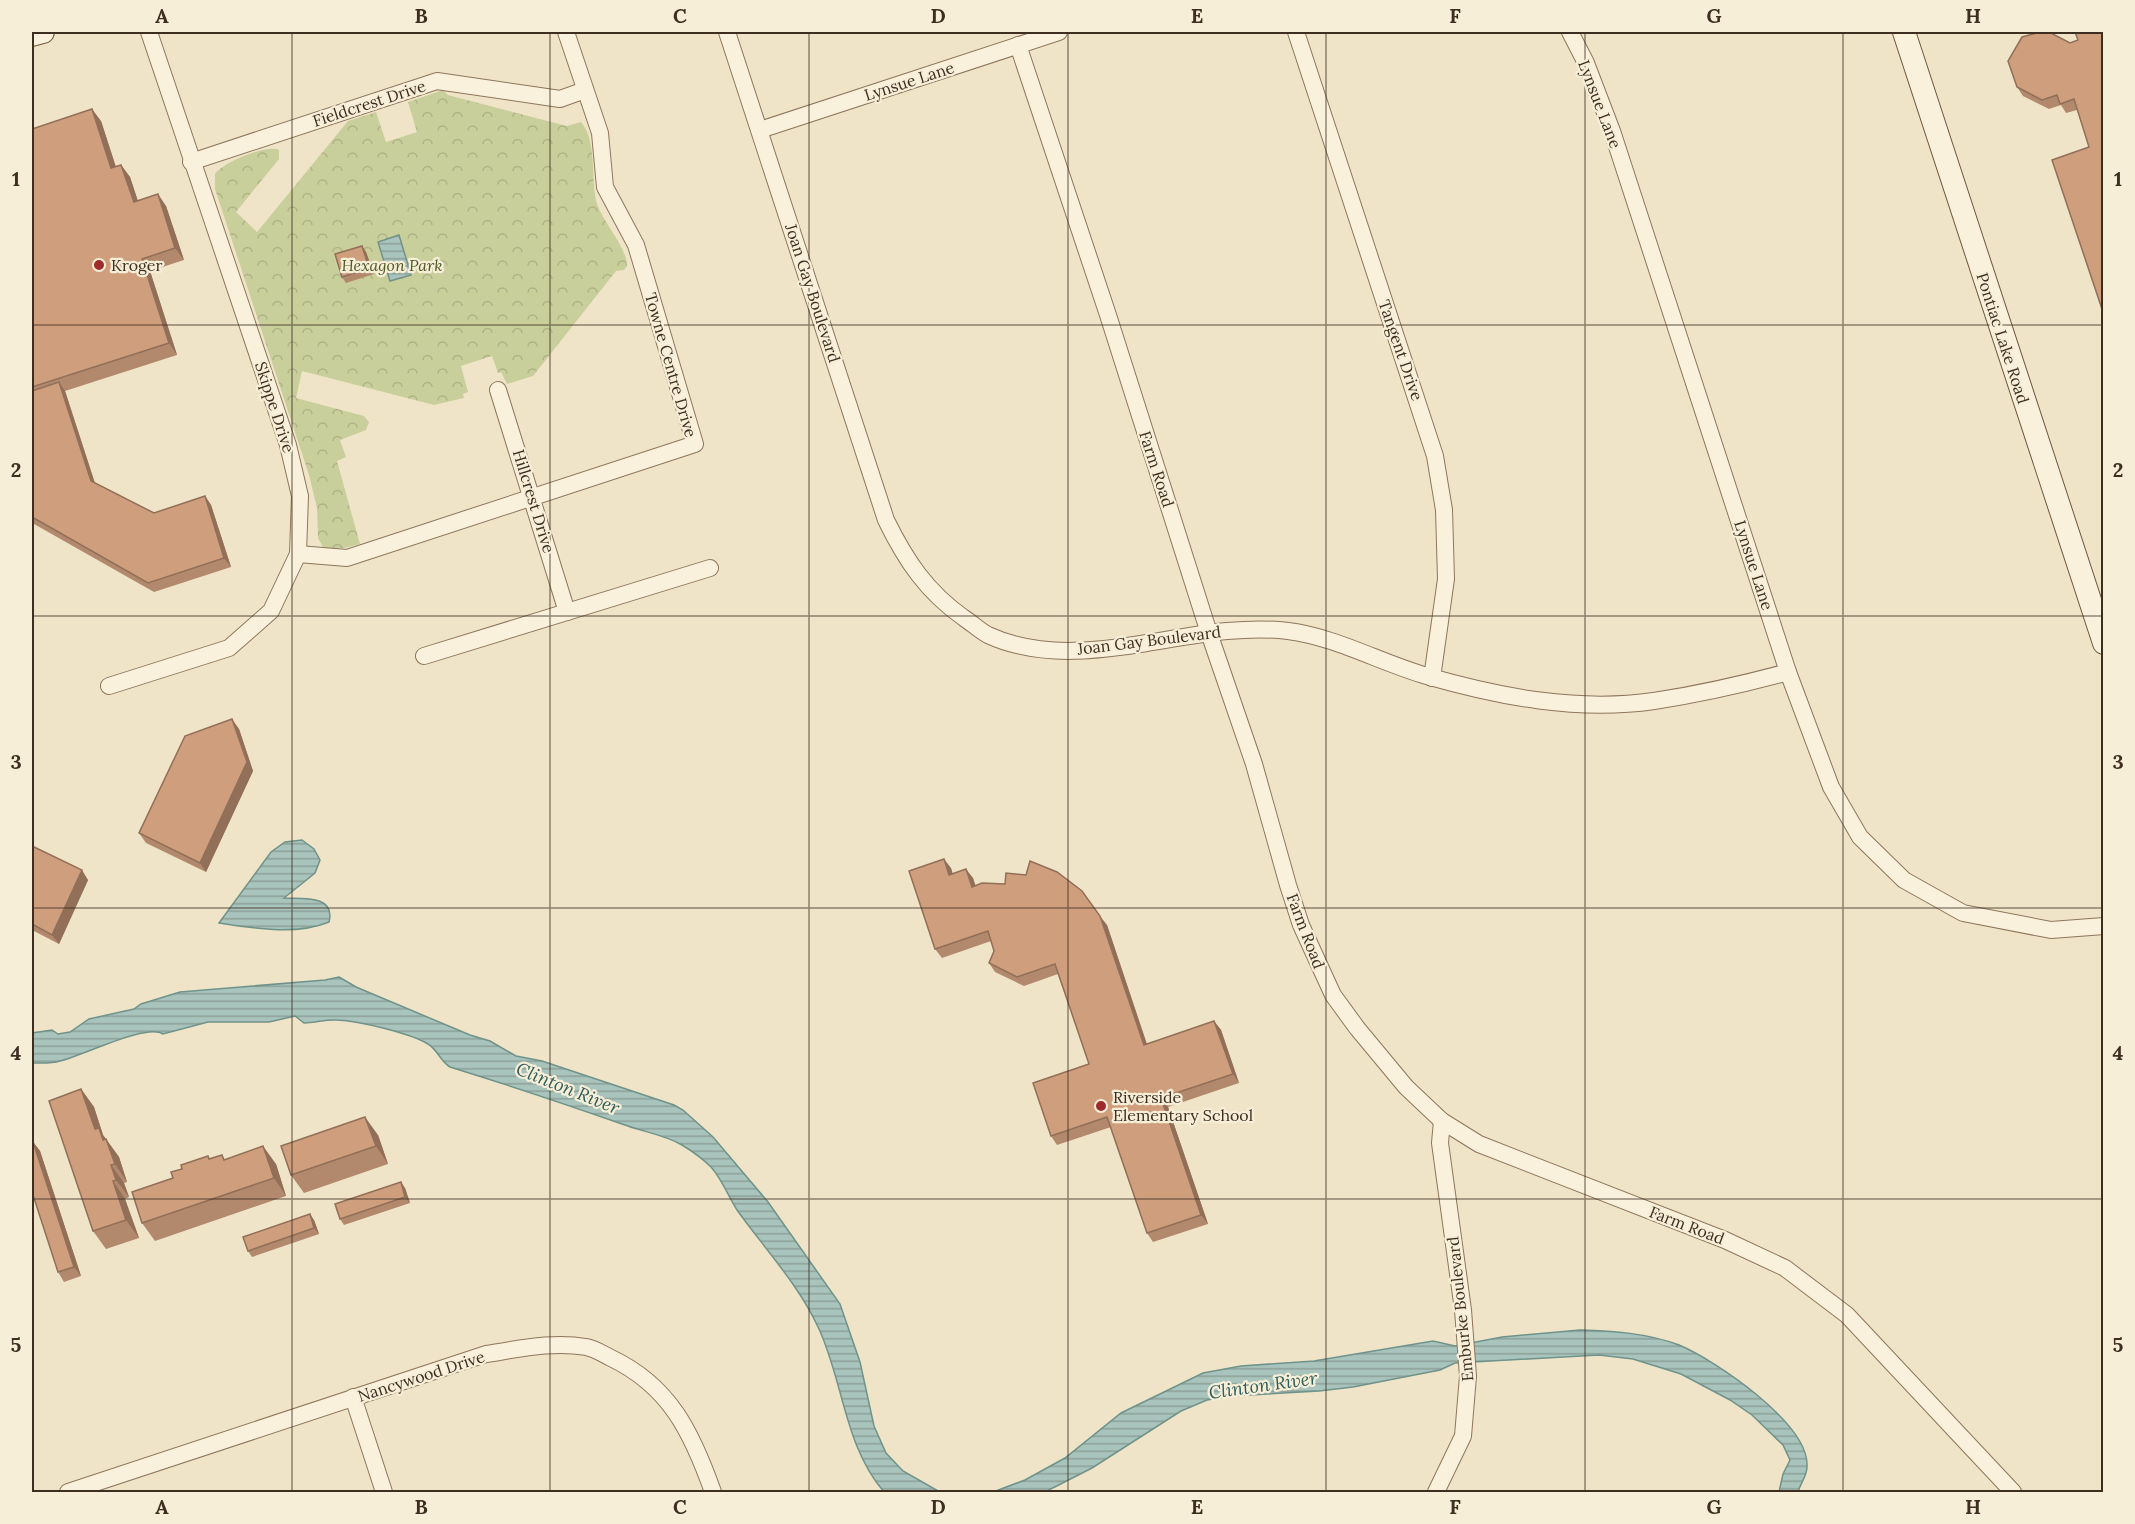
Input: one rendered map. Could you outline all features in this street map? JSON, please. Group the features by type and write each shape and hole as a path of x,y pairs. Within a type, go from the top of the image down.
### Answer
{"street":[{"path":"32,35 43,32"},
{"name":"Skippe Drive","path":"109,686 228,648 271,611 298,554 300,496 288,445 149,32"},
{"name":"Towne Centre Drive","path":"298,554 347,558 695,444 636,245 605,187 600,133 566,32"},
{"name":"Joan Gay Boulevard","path":"727,32 886,520 902,553 922,581 950,608 988,634 1027,646 1084,651 1239,628 1290,631 1467,688 1532,700 1601,704 1652,701 1788,672"},
{"name":"Lynsue Lane","path":"760,130 1059,32"},
{"name":"Tangent Drive","path":"1296,32 1435,456 1444,510 1446,579 1432,678"},
{"name":"Lynsue Lane","path":"1572,32 1612,131 1788,672 1831,787 1860,837 1904,880 1963,914 2051,930 2103,926"},
{"name":"Pontiac Lake Road","path":"1904,32 2103,643"},
{"name":"Farm Road","path":"1018,45 1108,315 1209,633 1254,764 1291,895 1333,995 1406,1087 1442,1121 1479,1144 1725,1240 1785,1268 1847,1315 2013,1492"},
{"name":"Fieldcrest Drive","path":"191,162 436,81 560,99 585,90"},
{"name":"Hillcrest Drive","path":"498,390 567,612"},
{"path":"424,656 710,568"},
{"name":"Emburke Boulevard","path":"1436,1492 1463,1436 1468,1376 1463,1310 1440,1143 1442,1121"},
{"name":"Nancywood Drive","path":"68,1492 486,1354 540,1345 588,1347 633,1368 664,1395 686,1429 713,1492"},
{"path":"353,1398 384,1492"}],"green space":[{"name":"Hexagon Park","path":"443,90 448,95 567,126 581,122 592,150 597,204 623,251 627,266 624,270 616,271 533,376 507,384 501,372 498,373 492,356 461,366 468,392 463,394 464,398 434,405 302,371 296,398 364,416 369,422 366,430 340,440 346,457 337,461 360,544 324,549 318,538 317,508 309,475 215,189 215,174 226,165 255,152 279,150 279,159 236,212 257,232 348,121 376,112 386,142 417,132 408,102"}],"water":[{"path":"399,235 411,275 390,281 378,242"},
{"path":"302,840 314,849 320,860 315,873 284,898 322,902 330,913 329,922 288,930 260,929 219,923 271,852 285,842"},
{"name":"Clinton River","path":"339,977 356,987 470,1035 490,1041 516,1056 542,1061 683,1110 713,1137 768,1202 840,1304 860,1362 874,1426 886,1453 903,1471 940,1492 884,1492 860,1454 827,1350 802,1297 737,1210 715,1172 697,1155 675,1141 450,1067 431,1046 420,1040 384,1028 346,1021 304,1023 295,1016 269,1022 208,1022 163,1034 143,1033 57,1062 32,1063 32,1033 52,1030 58,1034 70,1032 89,1019 134,1009 141,1004 180,992"},
{"name":"Clinton River","path":"1580,1330 1630,1333 1667,1341 1715,1364 1736,1379 1777,1413 1804,1450 1807,1470 1798,1492 1779,1492 1783,1474 1790,1460 1783,1445 1752,1415 1730,1400 1681,1374 1633,1359 1599,1355 1455,1363 1440,1370 1353,1387 1231,1396 1207,1400 1181,1411 1092,1468 1045,1492 993,1492 1025,1480 1065,1458 1121,1413 1203,1373 1241,1366 1314,1361 1433,1341 1455,1346 1502,1337"}],"building":[{"path":"2049,32 2070,43 2078,40 2075,32 2103,32 2102,309 2052,160 2089,147 2074,99 2060,104 2057,95 2042,100 2017,87 2008,61 2022,37"},
{"name":"Kroger","path":"92,109 111,168 121,165 134,202 158,194 175,248 142,259 169,343 32,387 32,129"},
{"path":"362,246 369,268 342,277 335,254"},
{"path":"59,382 91,481 154,513 205,496 224,558 148,583 32,517 32,391"},
{"path":"232,719 247,762 200,863 139,833 185,736"},
{"path":"32,846 82,870 52,935 32,924"},
{"path":"944,859 949,875 966,869 972,887 982,883 1005,884 1006,873 1026,875 1030,861 1057,872 1082,891 1100,916 1144,1045 1214,1021 1233,1074 1161,1098 1201,1215 1147,1233 1107,1117 1051,1136 1033,1083 1089,1064 1055,964 1017,977 989,963 994,951 988,931 935,949 909,871"},
{"path":"81,1089 95,1129 99,1128 103,1140 106,1139 115,1164 111,1165 116,1180 113,1181 126,1220 93,1231 49,1101"},
{"path":"365,1117 376,1146 291,1175 281,1146"},
{"path":"33,1142 74,1267 58,1272 32,1192"},
{"path":"263,1146 274,1178 142,1223 132,1192 173,1178 171,1172 182,1169 181,1165 208,1156 209,1159 222,1155 224,1160"},
{"path":"401,1182 405,1197 340,1219 335,1204"},
{"path":"310,1214 314,1228 248,1251 243,1237"}],"place":[{"name":"Kroger","path":"99,265"},
{"name":"Riverside Elementary School","path":"1101,1106"}]}
